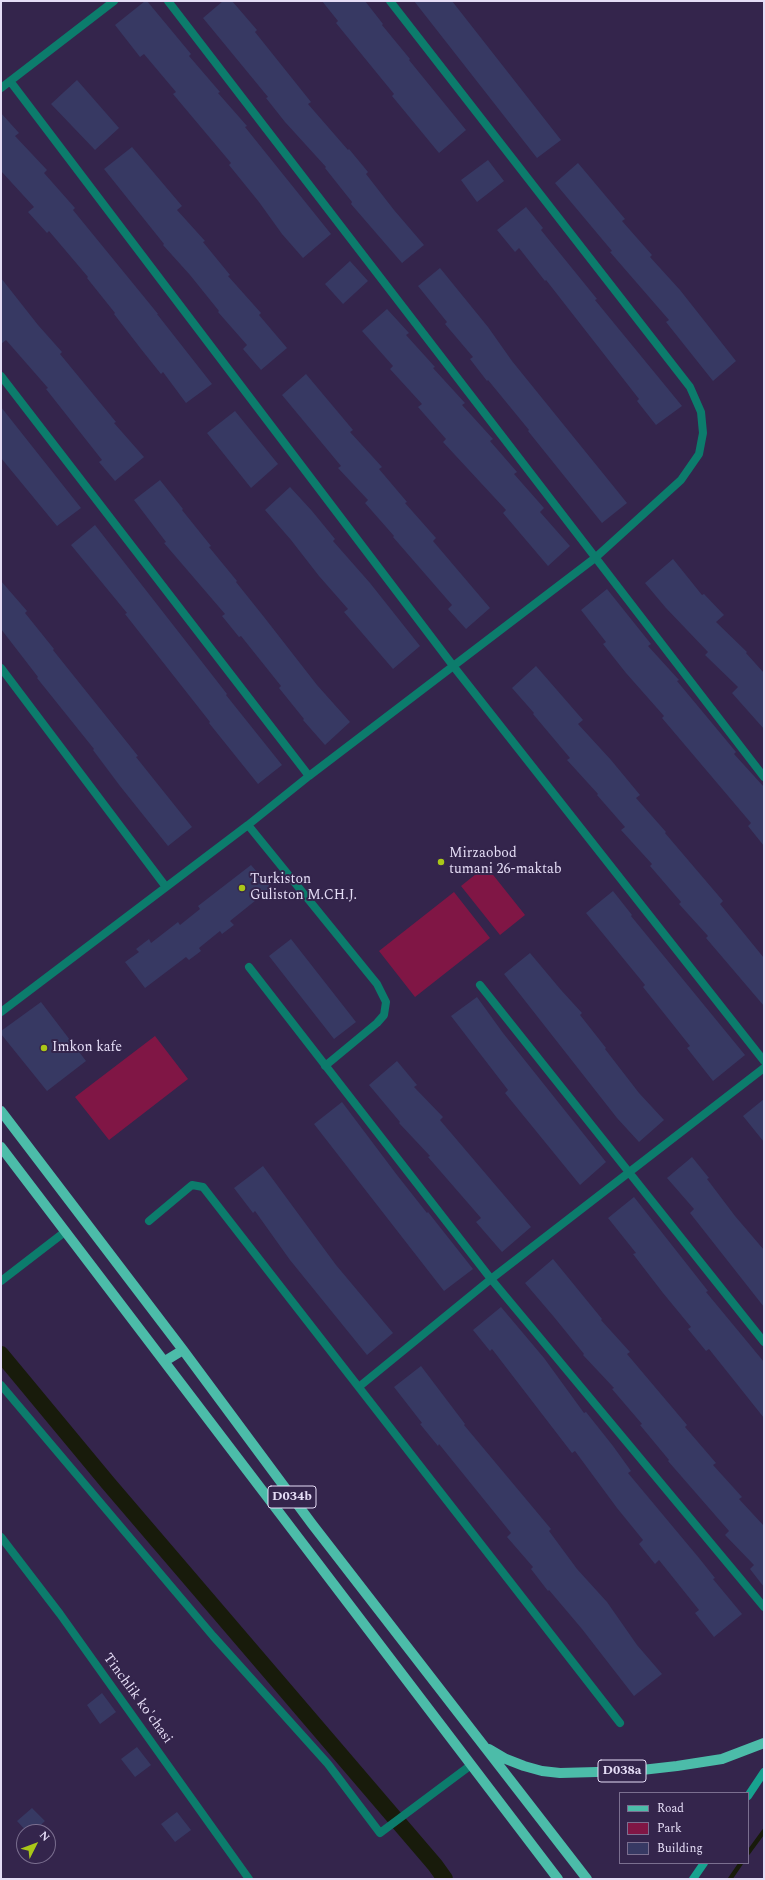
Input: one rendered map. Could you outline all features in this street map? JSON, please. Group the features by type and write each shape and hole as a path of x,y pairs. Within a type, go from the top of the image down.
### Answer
{"main road":[{"name":"D034b","path":"1,1111 183,1350 312,1524 587,1879"},
{"name":"D034b","path":"1,1147 558,1879"},
{"path":"165,1361 183,1350"},
{"name":"D038a","path":"482,1745 506,1759 524,1766 542,1771 560,1772 633,1771 677,1766 722,1759 764,1743"},
{"path":"749,1794 764,1772"},
{"path":"694,1879 703,1864"}],"street":[{"path":"1,88 114,1"},
{"path":"168,1 764,777"},
{"path":"1,1012 248,825 309,776 454,667 595,558 681,480 699,454 703,433 701,412 690,387 390,1"},
{"path":"10,81 454,667 764,1061"},
{"path":"1,376 309,776"},
{"path":"1,668 166,887"},
{"path":"248,825 377,984 386,1002 384,1015 377,1023 325,1066"},
{"path":"249,967 491,1279 764,1607"},
{"path":"480,985 764,1342"},
{"path":"360,1386 491,1279 764,1068"},
{"path":"149,1221 192,1185 203,1187 360,1386 620,1723"},
{"path":"1,1281 66,1231"},
{"path":"1,1385 214,1636 328,1764 380,1833 471,1765"},
{"name":"Tinchlik ko'chasi","path":"1,1537 60,1614 249,1879"}],"green space":[{"path":"486,866 525,915 500,935 461,886"},
{"path":"454,892 490,938 415,997 379,951"},
{"path":"155,1036 188,1079 109,1140 75,1097"}],"building":[{"path":"147,1 191,54 189,56 220,92 218,93 247,126 245,127 331,234 303,258 282,234 259,202 229,165 231,163 173,94 176,92 144,54 140,57 115,25"},
{"path":"223,1 232,1 257,30 255,32 311,102 308,104 368,172 366,174 424,245 402,263 351,204 352,202 325,168 326,167 285,122 266,98 268,97 203,18"},
{"path":"322,1 365,1 383,24 382,25 410,59 409,60 466,130 439,153 392,96 394,94 336,23 338,21"},
{"path":"414,1 452,1 561,140 537,158"},
{"path":"77,80 119,128 95,150 51,104"},
{"path":"1,113 19,133 15,136 47,170 44,173 75,208 73,210 158,314 212,384 186,403 163,372 161,374 141,349 87,278 88,277 49,231 47,233 28,212 34,207 1,171"},
{"path":"132,147 182,206 177,210 205,241 203,242 230,275 228,276 261,313 259,315 287,348 261,370 243,349 247,345 218,312 219,311 190,275 163,245 164,244 104,169"},
{"path":"488,160 504,181 477,202 461,180"},
{"path":"578,163 625,219 622,221 652,255 650,257 680,290 736,361 713,381 666,322 669,320 610,252 612,251 555,183"},
{"path":"526,207 543,228 541,230 597,299 595,300 682,406 656,425 637,401 639,399 546,280 545,281 519,248 515,252 497,230"},
{"path":"350,261 368,281 343,304 325,284"},
{"path":"440,268 488,327 512,361 627,503 602,523 528,431 529,430 488,380 487,381 470,359 473,357 445,324 447,322 418,286"},
{"path":"1,278 38,325 62,352 60,354 116,422 114,423 144,457 115,481 99,462 102,460 46,389 48,388 6,340 1,344"},
{"path":"387,309 409,333 406,335 435,367 433,368 465,403 462,405 493,439 490,441 517,472 514,474 544,508 540,512 570,546 548,566 503,513 506,510 443,442 446,439 418,407 422,404 390,369 393,366 362,331"},
{"path":"306,374 353,430 350,432 382,467 379,469 407,502 405,503 436,538 433,541 490,608 466,629 448,609 452,605 365,503 368,500 338,468 341,466 282,395"},
{"path":"1,407 81,508 57,526 1,458"},
{"path":"235,411 278,464 251,488 207,433"},
{"path":"160,480 211,546 209,547 237,581 236,582 317,685 350,722 325,745 303,720 304,719 279,688 281,686 241,636 239,637 222,616 225,614 164,543 166,542 134,500"},
{"path":"290,487 335,539 333,541 370,583 420,646 393,669 344,612 348,609 265,510"},
{"path":"95,525 282,765 258,784 125,614 127,613 71,545"},
{"path":"673,559 702,595 704,594 724,615 716,622 747,652 746,653 764,673 764,729 732,693 738,687 705,655 708,652 666,608 645,583"},
{"path":"1,581 27,611 25,613 54,649 53,650 138,756 136,757 192,827 168,846 120,786 93,750 94,749 37,678 38,677 1,629"},
{"path":"607,589 651,644 648,646 679,680 677,681 736,752 734,754 764,787 764,846 748,826 751,823 662,718 664,716 626,673 603,644 606,642 581,610"},
{"path":"536,666 583,720 578,724 640,795 636,798 723,901 720,904 764,958 764,1006 706,938 708,936 679,904 681,902 650,866 652,864 621,830 625,827 567,760 570,758 512,688"},
{"path":"251,865 271,888 230,921 234,925 222,934 220,931 199,948 201,951 189,960 186,957 145,988 125,962 139,952 136,949 149,939 151,943 178,922 180,925 200,909 198,906"},
{"path":"613,891 632,915 631,916 745,1055 713,1081 687,1048 690,1046 643,987 645,985 586,913"},
{"path":"291,939 356,1022 334,1039 269,956"},
{"path":"530,953 582,1013 580,1015 606,1048 605,1049 639,1093 664,1120 639,1142 617,1118 504,974"},
{"path":"477,997 503,1033 606,1162 580,1185 505,1093 508,1090 451,1016"},
{"name":"Imkon kafe","path":"41,1002 86,1061 47,1091 1,1034 1,1031"},
{"path":"397,1061 417,1085 414,1087 443,1117 440,1120 531,1227 502,1252 476,1222 481,1218 428,1157 430,1156 399,1123 400,1122 369,1085"},
{"path":"764,1099 764,1142 743,1116"},
{"path":"342,1102 397,1175 473,1269 444,1291 314,1124"},
{"path":"692,1157 709,1178 707,1179 735,1216 764,1250 764,1307 690,1213 694,1209 667,1178"},
{"path":"263,1166 336,1265 393,1333 367,1355 290,1260 255,1211 253,1213 234,1188"},
{"path":"634,1197 708,1291 706,1292 764,1362 764,1418 709,1349 706,1351 688,1329 691,1327 633,1254 636,1253 608,1218"},
{"path":"553,1259 602,1319 601,1320 630,1352 627,1354 687,1425 685,1427 716,1463 713,1465 742,1497 739,1499 764,1526 764,1587 750,1569 754,1565 725,1535 729,1531 668,1461 669,1460 640,1425 642,1424 612,1389 614,1388 583,1355 584,1354 525,1283"},
{"path":"501,1307 544,1358 584,1413 586,1412 613,1446 631,1471 628,1473 699,1558 715,1578 713,1579 742,1614 714,1637 695,1613 699,1610 659,1560 655,1564 639,1544 643,1540 617,1508 575,1451 572,1453 492,1349 490,1351 473,1330"},
{"path":"421,1366 465,1424 464,1425 551,1529 549,1531 577,1569 607,1602 637,1645 662,1674 634,1696 582,1629 549,1590 548,1591 531,1569 533,1567 507,1537 511,1533 439,1444 438,1446 420,1424 422,1423 394,1387"},
{"path":"102,1693 116,1712 100,1724 87,1705"},
{"path":"137,1747 151,1765 135,1777 121,1759"},
{"path":"32,1808 45,1821 42,1824 20,1824 17,1821"},
{"path":"177,1812 191,1830 175,1842 161,1824"}],"waterway":[{"path":"1,1354 108,1483 435,1865 445,1879"},
{"path":"749,1852 764,1831"},
{"path":"730,1879 740,1864"}],"place":[{"name":"Mirzaobod tumani 26-maktab","path":"441,862"},
{"name":"Turkiston Guliston M.CH.J.","path":"242,888"},
{"name":"Imkon kafe","path":"44,1048"}]}
